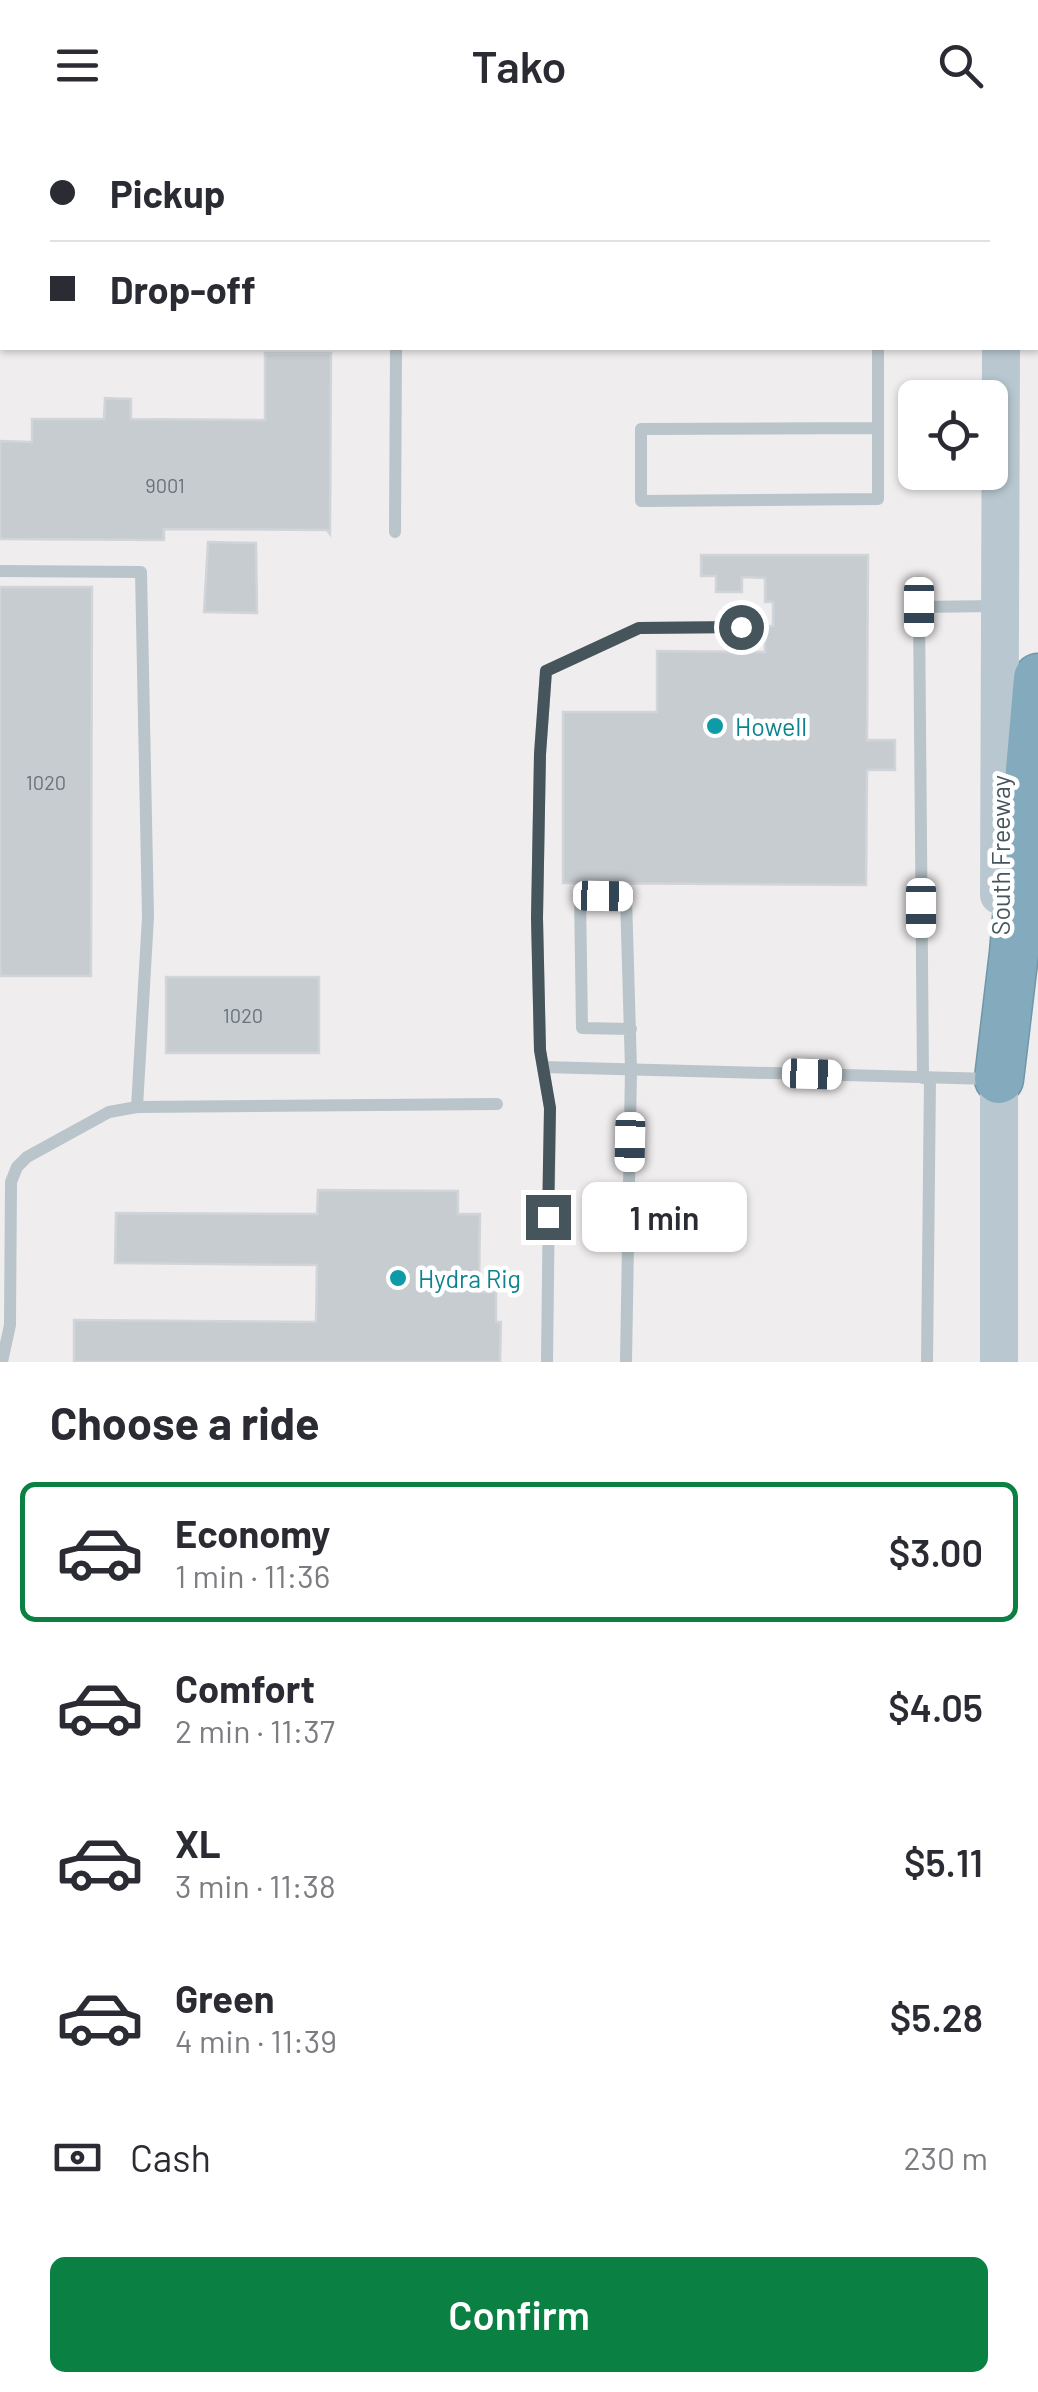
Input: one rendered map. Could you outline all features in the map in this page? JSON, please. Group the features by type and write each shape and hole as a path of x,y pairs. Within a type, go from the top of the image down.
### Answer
{"highway":[{"path":"999,1079 1038,678"}],"main road":[{"name":"South Freeway","path":"999,1362 1001,350"}],"lane":[{"path":"395,532 396,350"},
{"path":"878,350 878,428 878,499 641,501 641,430 878,428"},
{"path":"0,571 140,572 148,917 136,1106"},
{"path":"927,1362 919,607 1000,606"},
{"path":"547,1362 550,1108 543,1067 537,918 546,671 639,628 741,627"},
{"path":"626,1362 632,1069 631,1028 626,896 580,896 582,1028 631,1028"},
{"path":"543,1067 999,1079"},
{"path":"2,1362 10,1325 11,1182 16,1167 27,1157 109,1112 136,1106 497,1104"}],"building":[{"path":"265,353 331,353 330,534 327,530 164,529 164,540 0,539 0,441 32,442 32,419 104,419 105,398 131,399 131,419 265,420"},
{"path":"208,542 256,543 257,613 204,612"},
{"name":"Howell","path":"701,555 868,555 867,740 895,740 895,770 867,770 866,885 563,883 563,712 657,712 657,651 765,652 765,626 773,626 773,602 765,602 765,578 742,577 742,592 716,592 716,576 701,576"},
{"path":"0,587 92,587 91,976 0,976"},
{"path":"166,977 319,977 319,1053 166,1053"},
{"name":"Hydra Rig","path":"318,1190 458,1191 458,1214 480,1214 479,1292 496,1292 496,1322 501,1322 500,1362 74,1362 74,1320 316,1322 317,1265 115,1263 116,1213 317,1214"}],"place":[{"name":"Howell","path":"715,726"},
{"name":"Hydra Rig","path":"398,1278"}],"route":[{"path":"548,1217 550,1108 540,1050 537,918 546,671 639,628 741,627"}]}
